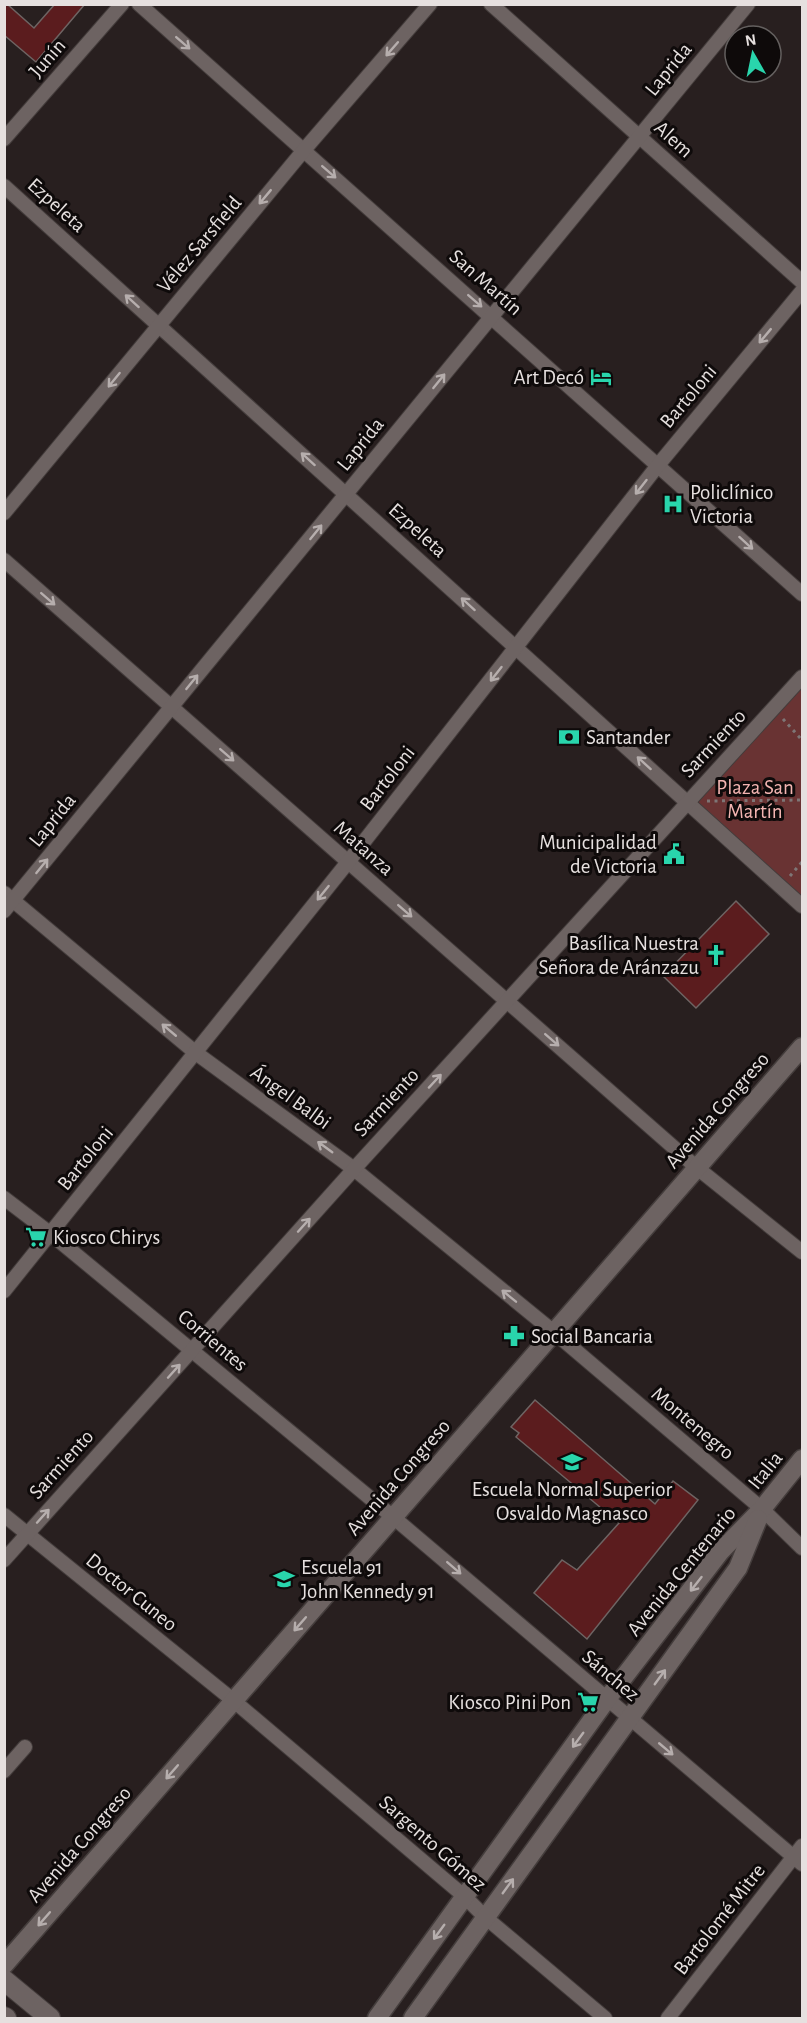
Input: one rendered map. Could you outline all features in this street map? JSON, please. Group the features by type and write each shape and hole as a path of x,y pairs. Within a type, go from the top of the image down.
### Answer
{"main road":[{"path":"4,1980 50,2019"}],"street":[{"name":"Junín","path":"4,139 122,4"},
{"name":"San Martín","path":"139,4 659,464 802,594"},
{"name":"Vélez Sarsfield","path":"4,513 304,150 430,4"},
{"name":"Alem","path":"491,4 802,282"},
{"name":"Laprida","path":"7,902 172,707 748,4"},
{"name":"Ezpeleta","path":"4,186 802,906"},
{"name":"Bartoloni","path":"4,1291 348,862 659,464 802,291"},
{"name":"Matanza","path":"4,560 696,1167 802,1252"},
{"name":"Sarmiento","path":"4,1560 354,1169 802,676"},
{"name":"Ángel Balbi","path":"7,902 196,1053 354,1169 555,1333"},
{"name":"Avenida Congreso","path":"4,1965 802,1047"},
{"name":"Corrientes","path":"4,1198 51,1234 393,1517"},
{"name":"Montenegro","path":"555,1333 762,1509 802,1548"},
{"name":"Italia","path":"762,1509 802,1459"},
{"name":"Avenida Centenario","path":"377,2019 607,1699 720,1552 762,1509"},
{"name":"Avenida Centenario","path":"413,2019 738,1568 762,1509"},
{"name":"Doctor Cuneo","path":"4,1515 234,1701"},
{"name":"Sánchez","path":"393,1517 629,1718 800,1856"},
{"name":"Sargento Gómez","path":"234,1701 605,2019"},
{"path":"4,1771 25,1747"},
{"name":"Bartolomé Mitre","path":"668,2019 800,1856"}],"path":[{"path":"773,709 802,740"},
{"path":"688,802 802,800"},
{"path":"781,886 802,862"}],"green space":[{"name":"Plaza San Martín","path":"802,677 802,906 688,802"}],"building":[{"path":"4,4 7,4 34,28 55,4 85,4 36,62 4,35"},
{"name":"Basílica Nuestra Señora de Aránzazu","path":"736,901 769,934 696,1008 663,976"},
{"path":"535,1400 655,1504 673,1481 698,1500 587,1639 534,1593 562,1560 577,1570 619,1523 516,1437 519,1433 511,1427"}],"place":[{"name":"Art Decó","path":"601,377"},
{"name":"Policlínico Victoria","path":"673,504"},
{"name":"Santander","path":"569,737"},
{"name":"Municipalidad de Victoria","path":"674,854"},
{"name":"Basílica Nuestra Señora de Aránzazu","path":"716,955"},
{"name":"Kiosco Chirys","path":"36,1237"},
{"name":"Social Bancaria","path":"514,1336"},
{"name":"Escuela Normal Superior Osvaldo Magnasco","path":"572,1462"},
{"name":"Escuela 91 John Kennedy 91","path":"284,1579"},
{"name":"Kiosco Pini Pon","path":"588,1702"}]}
